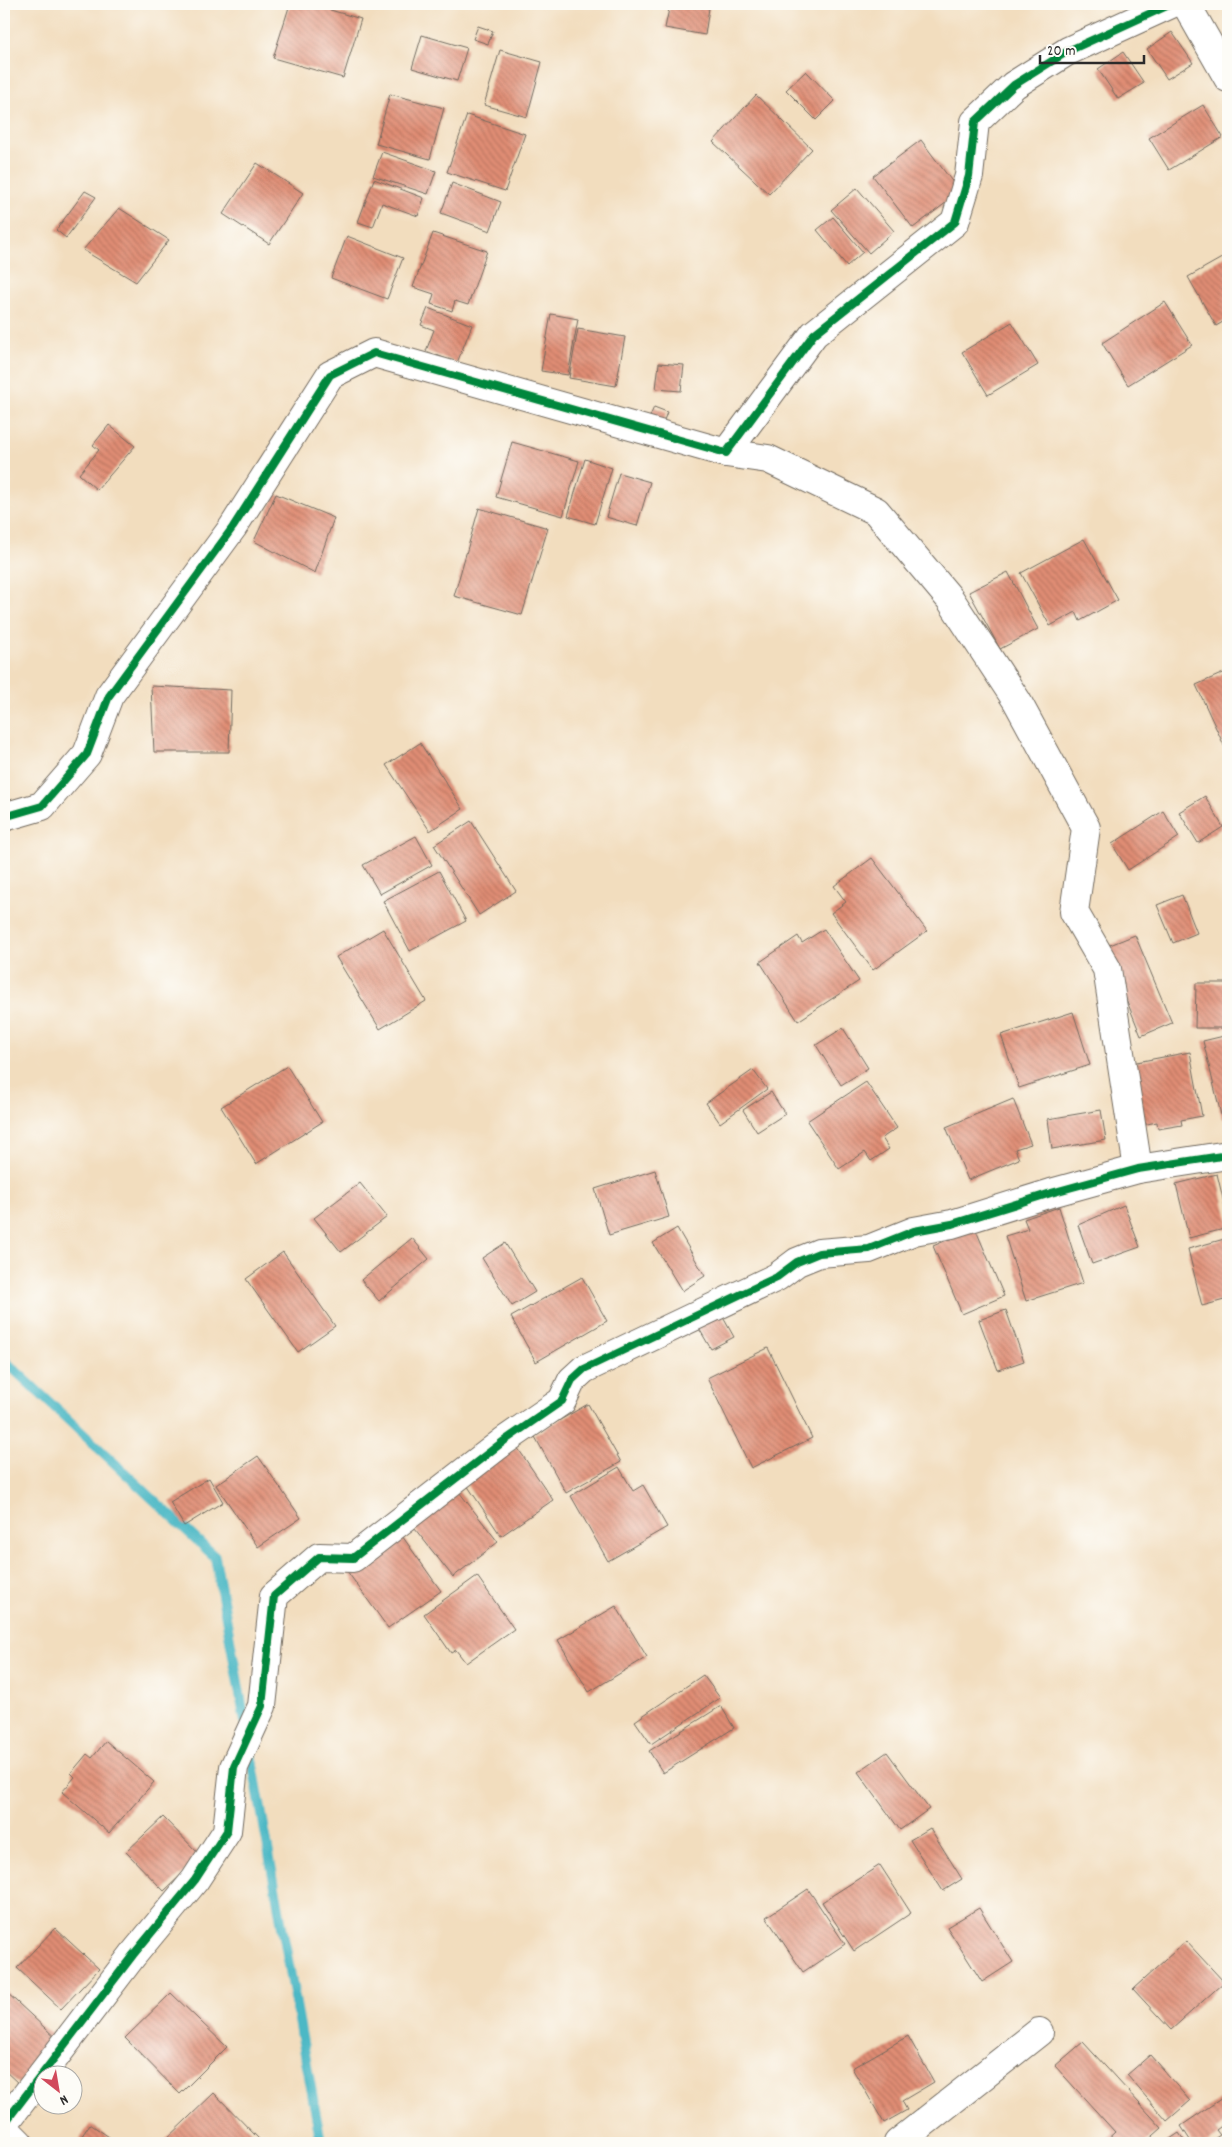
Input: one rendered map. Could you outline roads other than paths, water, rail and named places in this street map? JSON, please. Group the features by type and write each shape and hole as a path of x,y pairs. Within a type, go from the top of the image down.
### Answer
{"street":[{"path":"726,453 814,334 955,222 969,176 975,122 1014,86 1068,51 1171,4"},
{"path":"1186,4 1228,78"},
{"path":"4,817 42,806 87,754 110,696 232,527 330,374 374,353 726,453 768,459 876,511 950,599 1017,701 1086,828 1074,912 1107,969 1138,1168"},
{"path":"4,2124 133,1955 195,1880 228,1831 234,1767 262,1706 274,1596 319,1557 353,1558 504,1441 562,1401 572,1380 584,1369 777,1277 797,1262 819,1253 868,1249 914,1230 952,1224 1138,1168 1228,1154"},
{"path":"898,2143 1039,2032"},
{"path":"4,2128 19,2143"}],"waterway":[{"path":"4,1360 215,1557 246,1727"},
{"path":"250,1748 321,2143"}]}
